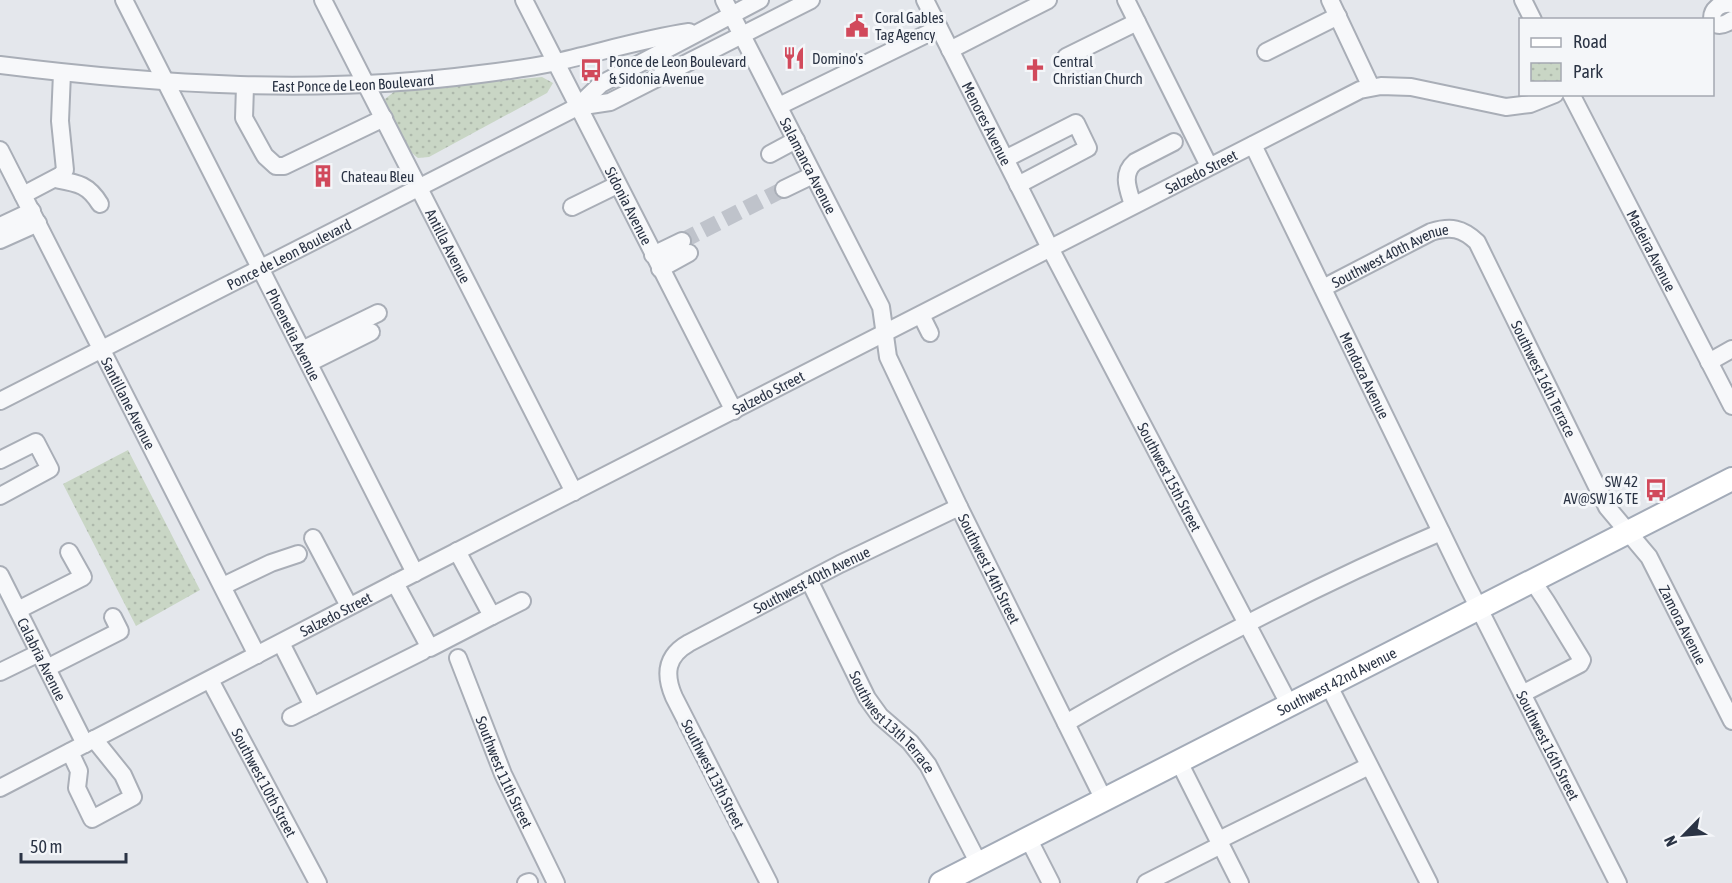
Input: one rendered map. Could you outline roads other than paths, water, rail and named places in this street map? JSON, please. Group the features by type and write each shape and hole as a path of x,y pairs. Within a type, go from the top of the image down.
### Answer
{"main road":[{"name":"Southwest 42nd Avenue","path":"941,883 1732,479"}],"street":[{"name":"Phoenetia Avenue","path":"124,0 415,573"},
{"name":"Antilla Avenue","path":"323,0 574,492"},
{"name":"Sidonia Avenue","path":"524,0 734,411"},
{"name":"Ponce de Leon Boulevard","path":"0,401 420,189 577,106 600,84 703,29 728,7 760,0"},
{"name":"Ponce de Leon Boulevard","path":"577,106 610,102 811,0"},
{"name":"Menores Avenue","path":"925,0 1050,248"},
{"path":"950,51 1048,0"},
{"path":"1126,0 1209,166"},
{"path":"1330,0 1371,87"},
{"path":"1523,0 1532,18"},
{"name":"Salamanca Avenue","path":"728,7 881,308 885,333"},
{"path":"1717,9 1721,24 1731,24"},
{"path":"1266,52 1338,16"},
{"path":"1066,57 1137,22"},
{"path":"778,106 939,28"},
{"name":"East Ponce de Leon Boulevard","path":"0,65 62,73 245,86 396,84 555,62 650,38 703,29"},
{"path":"23,195 55,179 65,170 60,121 62,73"},
{"path":"245,86 244,118 265,156 276,166 284,166 384,118"},
{"name":"Salzedo Street","path":"0,788 349,606 885,333 1011,276 1050,248 1355,92 1381,86 1411,87 1506,106 1530,104 1549,96"},
{"name":"Madeira Avenue","path":"1572,96 1732,406"},
{"path":"1005,159 1076,123 1088,148 1018,185"},
{"path":"770,154 796,140"},
{"path":"1133,205 1126,180 1130,166 1174,142"},
{"name":"Mendoza Avenue","path":"1253,145 1478,607"},
{"name":"Santillane Avenue","path":"0,150 257,655"},
{"path":"784,189 813,175"},
{"path":"55,179 88,188 100,204"},
{"path":"572,207 617,185"},
{"path":"0,226 35,217"},
{"path":"0,240 35,217"},
{"name":"Southwest 40th Avenue","path":"1323,288 1431,232 1458,228"},
{"name":"Southwest 16th Terrace","path":"1458,228 1482,249 1607,507 1628,532"},
{"path":"656,262 686,247"},
{"name":"Southwest 15th Street","path":"1050,248 1289,704"},
{"path":"305,357 378,313"},
{"path":"921,315 930,333"},
{"path":"305,357 371,332"},
{"name":"Southwest 14th Street","path":"885,333 888,357 959,507 1104,800"},
{"path":"1708,362 1732,349"},
{"path":"0,460 36,442 50,470 0,496"},
{"name":"Southwest 40th Avenue","path":"670,662 682,647 809,580 959,507"},
{"path":"1066,723 1121,691 1348,572 1441,532"},
{"name":"Zamora Avenue","path":"1628,532 1649,557 1732,721"},
{"path":"313,538 349,606"},
{"path":"457,551 492,616"},
{"path":"18,610 83,577 69,552"},
{"path":"222,586 271,563 298,554"},
{"name":"Calabria Avenue","path":"0,575 47,668 90,742 123,775 134,797 92,819 77,788 79,771 70,752"},
{"name":"Southwest 13th Terrace","path":"809,580 867,698 880,716 910,742 928,765 979,864"},
{"path":"1522,694 1580,664 1582,660 1532,580"},
{"path":"395,583 430,648 522,601"},
{"name":"Southwest 16th Street","path":"1478,607 1618,883"},
{"path":"47,668 120,631 113,617"},
{"path":"281,643 313,706"},
{"path":"291,717 423,651"},
{"path":"0,672 39,653"},
{"name":"Southwest 11th Street","path":"458,658 503,774 556,883"},
{"name":"Southwest 13th Street","path":"670,662 669,681 674,697 765,882"},
{"name":"Southwest 10th Street","path":"210,680 318,883"},
{"path":"1328,684 1429,883"},
{"path":"1179,762 1240,883"},
{"path":"1146,883 1369,766"},
{"path":"1028,838 1051,883"}],"tunnel":[{"path":"682,241 784,189"}],"place":[{"name":"Coral Gables Tag Agency","path":"857,26"},
{"name":"Domino's","path":"794,58"},
{"name":"Ponce de Leon Boulevard & Sidonia Avenue","path":"591,70"},
{"name":"Central Christian Church","path":"1035,70"},
{"name":"Chateau Bleu","path":"323,176"},
{"name":"SW 42 AV@SW 16 TE","path":"1656,490"}]}
